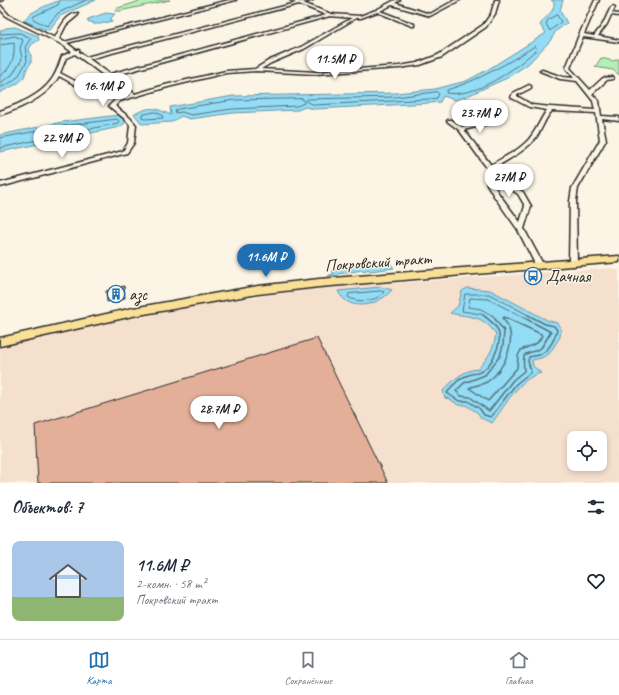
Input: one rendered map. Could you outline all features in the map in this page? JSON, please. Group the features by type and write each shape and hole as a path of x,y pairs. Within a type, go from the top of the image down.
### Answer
{"main road":[{"name":"Покровский тракт","path":"0,342 125,313 220,295 264,289 319,283 619,259"}],"street":[{"path":"63,43 234,0"},
{"path":"292,0 330,15 354,18 365,16 393,4 398,0"},
{"path":"85,59 311,0"},
{"path":"393,4 430,15 458,0"},
{"path":"0,185 125,152 130,148 133,125 112,106 118,100 167,86 226,72 256,70 316,73 399,67 418,64 440,56 485,26 493,14 497,0"},
{"path":"573,263 573,201 575,188 603,140 603,135 596,101 590,92 568,68 597,0"},
{"path":"0,6 8,16 15,21 57,39 77,51 85,59 135,96"},
{"path":"596,36 611,14 613,7"},
{"path":"377,11 413,25"},
{"path":"57,39 64,24 77,14"},
{"path":"611,14 619,15"},
{"path":"109,76 330,15"},
{"path":"256,70 262,65 296,52 354,18"},
{"path":"581,35 596,36 619,41"},
{"path":"0,113 43,92 59,74 64,57 77,51"},
{"path":"542,72 562,78 578,80"},
{"path":"59,74 71,79 92,92"},
{"path":"590,92 605,78 611,78"},
{"path":"529,87 515,94 514,97 531,106 598,114 619,119"},
{"path":"490,168 531,140 538,132 547,112 551,109"},
{"path":"450,121 462,129 490,168 505,183 521,194 528,206 521,229"},
{"path":"462,129 493,121"},
{"path":"490,168 490,184 496,195 521,229 540,266"}],"shaded area":[{"path":"611,268 619,271 619,483 0,483 0,348 45,335 202,305 311,289"}],"green space":[{"path":"143,0 170,0 115,11 115,9"},
{"path":"601,58 613,61 619,59 619,75 613,70 595,67"}],"water":[{"path":"60,0 96,0 60,16 49,30 24,21 34,11"},
{"path":"551,0 563,0 560,11 567,23 556,31 550,41 528,64 507,78 455,100 443,96 440,102 430,103 315,109 305,107 298,110 233,113 190,119 181,116 172,122 142,124 134,114 152,108 171,115 170,107 233,96 396,93 435,89 466,81 487,70 546,33 540,25 553,9 554,2"},
{"path":"106,13 115,14 111,18 112,21 93,24 93,22 87,21 88,19"},
{"path":"15,27 38,36 39,40 32,44 29,49 31,63 22,80 0,93 0,38 2,36 0,35 0,31 6,28"},
{"path":"119,115 126,120 120,127 0,152 0,135 62,122"},
{"path":"390,263 394,268 370,271 368,269 365,271 363,270 338,274 337,276 328,276 334,273 332,270 337,270 339,268 357,265 382,265"},
{"path":"381,287 392,290 380,300 364,305 349,303 338,291"},
{"path":"467,288 490,290 547,320 557,323 561,329 560,337 549,354 532,360 533,366 541,373 533,376 519,387 507,401 492,423 481,418 478,413 466,405 458,405 450,399 445,398 443,391 455,379 468,371 478,369 490,353 495,340 496,334 486,323 481,320 450,313 458,306 462,291"}],"building":[{"name":"азс","path":"124,286 125,298 107,302 106,291"},
{"path":"317,338 388,483 38,483 35,425"}],"place":[{"name":"Дачная","path":"533,276"},
{"name":"азс","path":"116,294"}]}
